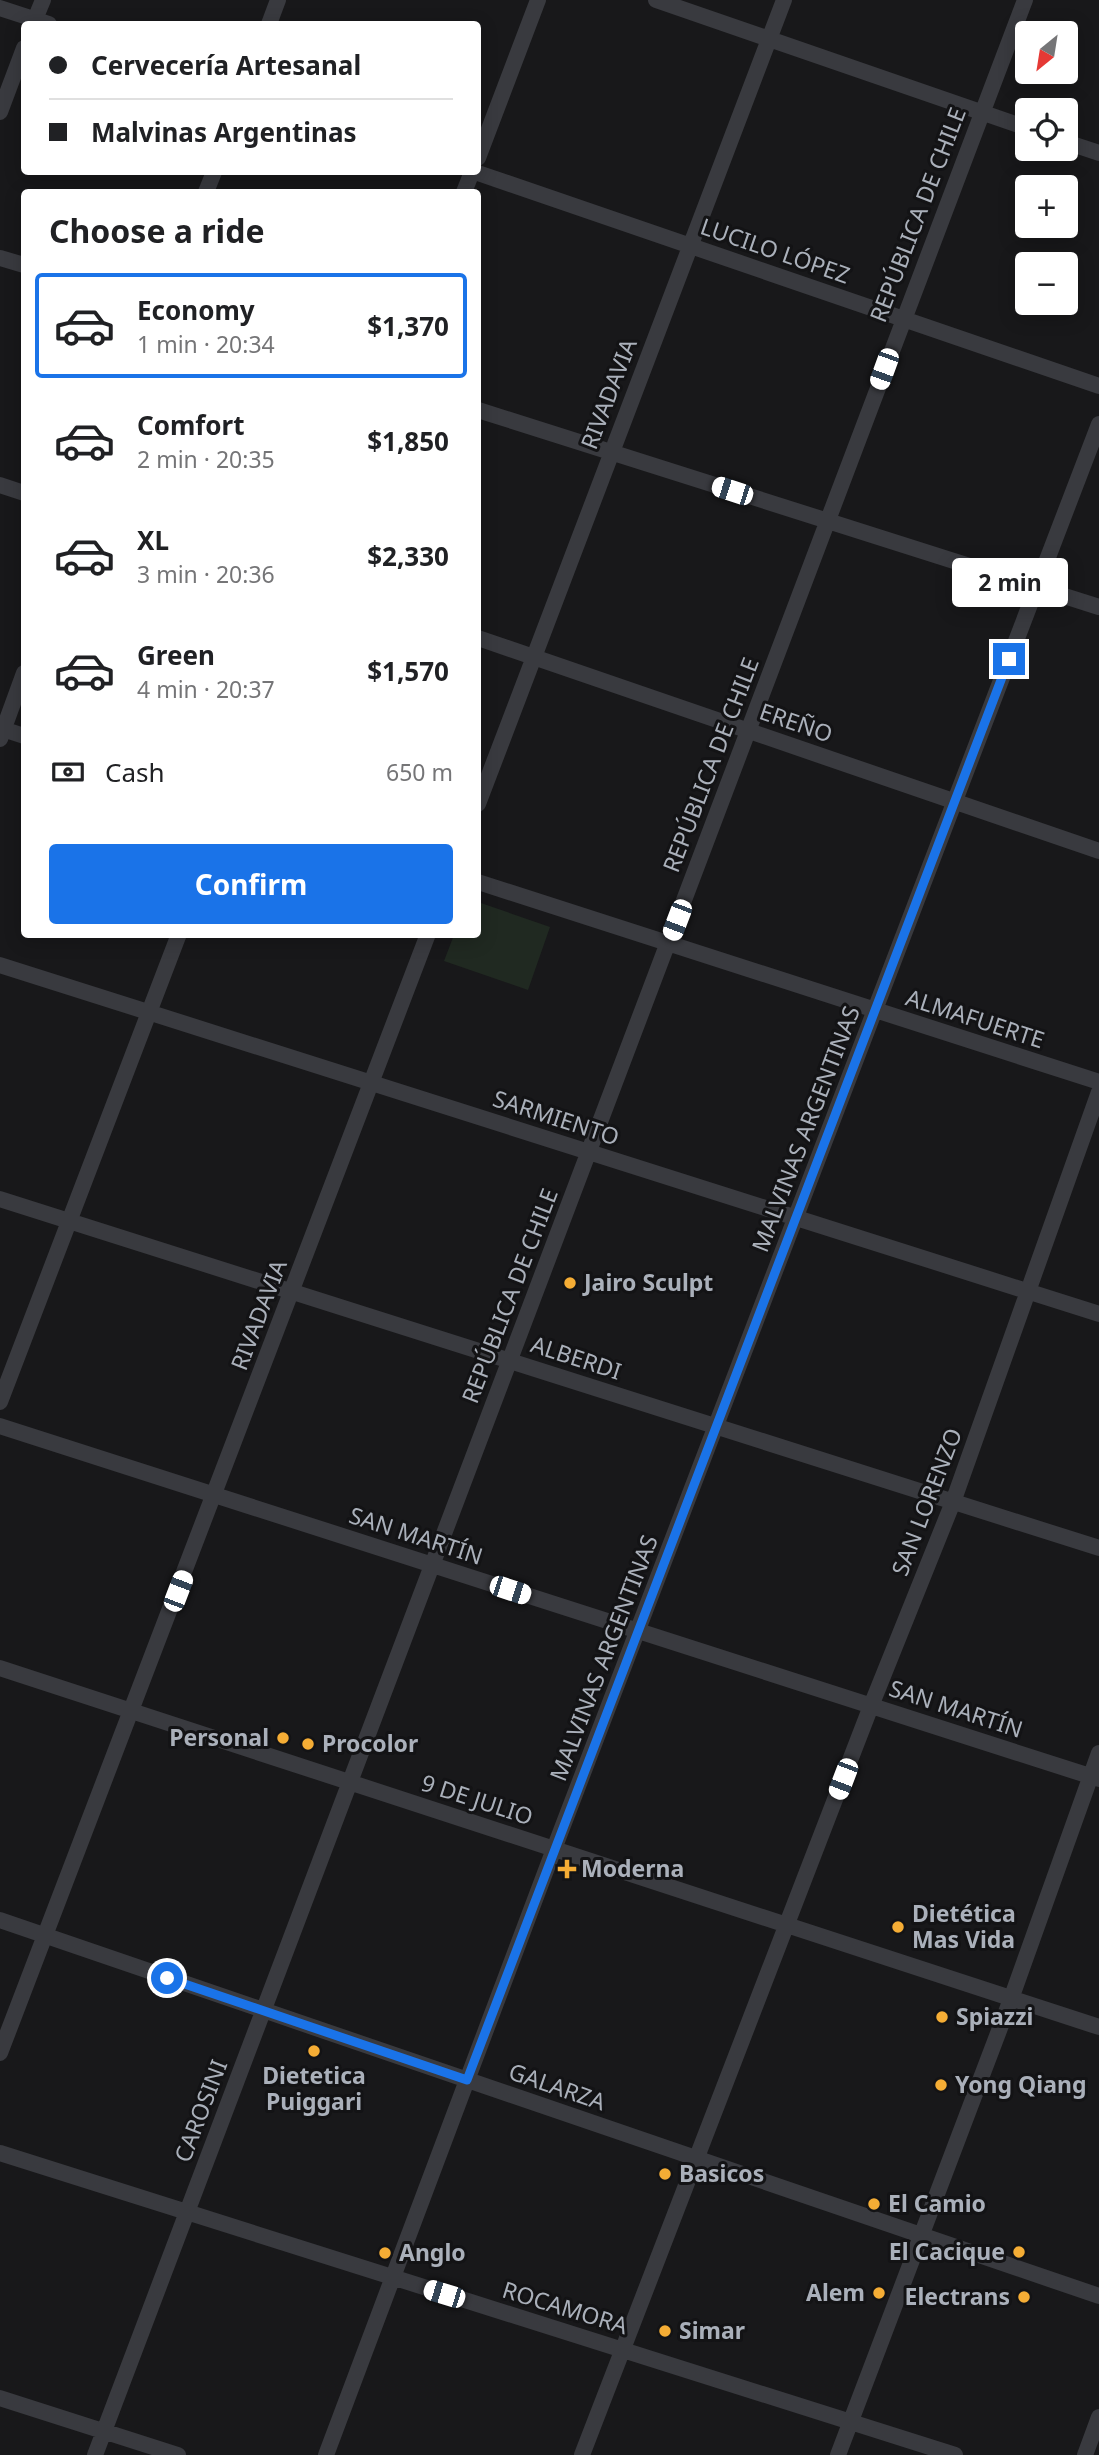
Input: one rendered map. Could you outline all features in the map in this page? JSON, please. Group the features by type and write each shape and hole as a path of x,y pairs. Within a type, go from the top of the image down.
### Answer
{"street":[{"path":"39,21 43,0"},
{"path":"270,21 278,0"},
{"path":"481,150 538,0"},
{"path":"656,0 1015,124"},
{"name":"RIVADAVIA","path":"481,796 784,0"},
{"name":"REPÚBLICA DE CHILE","path":"350,1783 1025,0"},
{"path":"0,8 34,21"},
{"path":"0,112 21,56"},
{"path":"1078,146 1099,153"},
{"name":"LUCILO LÓPEZ","path":"481,174 1099,386"},
{"path":"0,258 21,264"},
{"path":"481,411 1099,607"},
{"name":"MALVINAS ARGENTINAS","path":"326,2455 554,1849 1099,424"},
{"path":"0,485 21,491"},
{"name":"EREÑO","path":"481,639 1099,851"},
{"path":"21,681 1,732 21,735"},
{"name":"ALMAFUERTE","path":"481,883 1099,1082"},
{"path":"0,1402 178,938"},
{"name":"RIVADAVIA","path":"0,2053 426,938"},
{"name":"SARMIENTO","path":"0,965 1099,1314"},
{"name":"SAN LORENZO","path":"582,2455 871,1706 953,1502 1099,1092"},
{"name":"ALBERDI","path":"0,1199 1099,1548"},
{"name":"SAN MARTÍN","path":"0,1426 1095,1778"},
{"name":"9 DE JULIO","path":"0,1668 1099,2027"},
{"path":"838,2455 1095,1778 1099,1753"},
{"name":"CAROSINI","path":"95,2455 350,1783"},
{"name":"GALARZA","path":"0,1920 1099,2296"},
{"name":"ROCAMORA","path":"0,2153 956,2455"},
{"path":"0,2398 178,2455"},
{"path":"1085,2455 1099,2417"}],"shaded area":[{"path":"481,903 550,927 528,990 444,961 453,938 481,938"}],"place":[{"name":"Jairo Sculpt","path":"570,1283"},
{"name":"Personal","path":"283,1738"},
{"name":"Procolor","path":"308,1744"},
{"name":"Moderna","path":"567,1869"},
{"name":"Dietética Mas Vida","path":"898,1927"},
{"name":"Spiazzi","path":"942,2017"},
{"name":"Dietetica Puiggari","path":"314,2051"},
{"name":"Yong Qiang","path":"941,2085"},
{"name":"Basicos","path":"665,2174"},
{"name":"El Camio","path":"874,2204"},
{"name":"El Cacique","path":"1019,2252"},
{"name":"Anglo","path":"385,2253"},
{"name":"Alem","path":"879,2293"},
{"name":"Electrans","path":"1024,2297"},
{"name":"Simar","path":"665,2331"}],"route":[{"path":"167,1978 467,2080 1009,659"}]}
